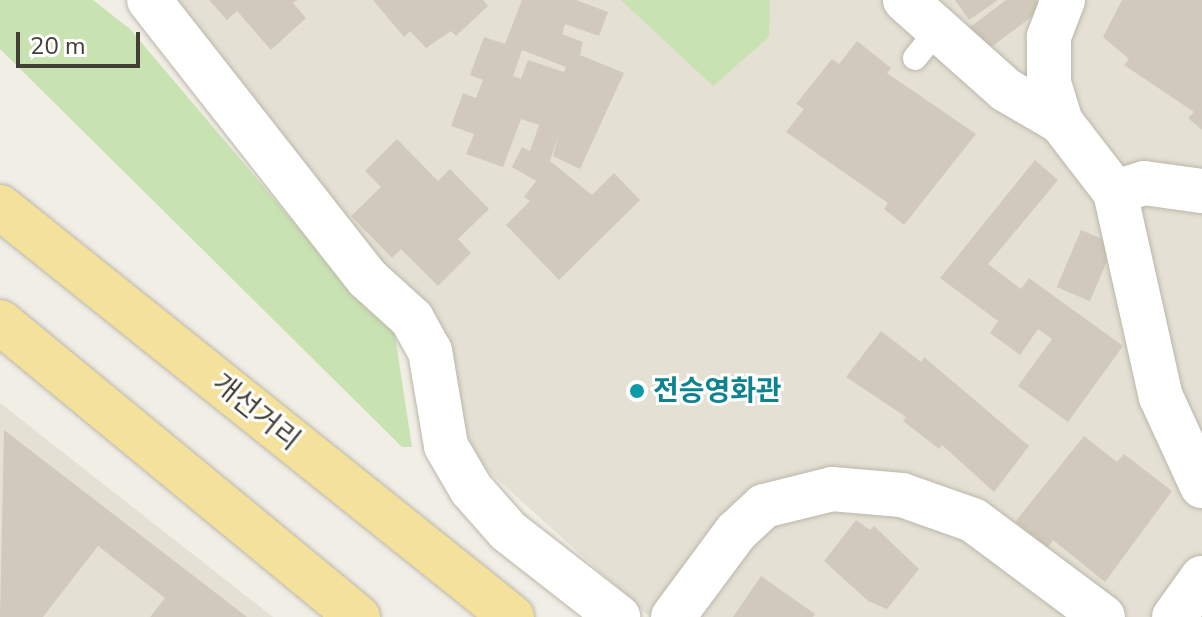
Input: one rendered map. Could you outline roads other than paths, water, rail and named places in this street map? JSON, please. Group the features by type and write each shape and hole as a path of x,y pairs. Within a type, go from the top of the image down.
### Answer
{"main road":[{"name":"개선거리","path":"0,207 512,617"},
{"path":"0,322 358,617"}],"street":[{"path":"149,0 367,278 412,319 430,351 446,446 471,489 508,531 618,617"},
{"path":"905,0 926,44 1061,122"},
{"path":"1063,0 1049,37 1049,83 1061,122 1115,192 1161,397 1202,486"},
{"path":"1115,192 1144,183 1202,191"},
{"path":"673,617 736,532 764,506 832,489 902,495 973,520 1103,617"},
{"path":"1174,617 1195,596 1202,578"}],"place":[{"name":"전승영화관","path":"637,391"}]}
